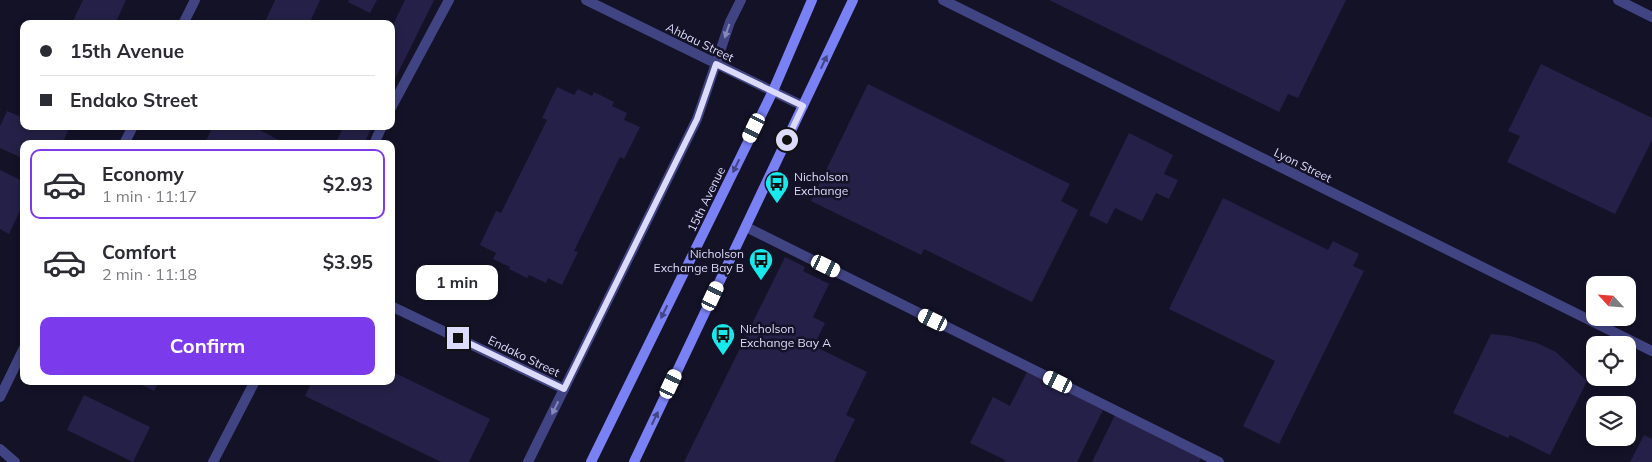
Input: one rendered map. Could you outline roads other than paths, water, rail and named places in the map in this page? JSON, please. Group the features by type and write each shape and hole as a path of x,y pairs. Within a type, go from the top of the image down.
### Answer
{"main road":[{"name":"15th Avenue","path":"591,462 773,91 812,0"},
{"path":"634,462 853,0"}],"street":[{"path":"185,20 195,0"},
{"path":"395,101 449,0"},
{"name":"Ahbau Street","path":"586,0 803,106"},
{"path":"528,462 697,119 730,22 741,0"},
{"name":"Lyon Street","path":"943,0 1652,352"},
{"path":"1618,0 1652,17"},
{"path":"746,227 1220,462"},
{"name":"Endako Street","path":"395,308 564,389"},
{"path":"0,396 20,356"},
{"path":"213,462 253,385"},
{"path":"0,449 14,462"}],"place":[{"name":"Nicholson Exchange","path":"777,204"},
{"name":"Nicholson Exchange Bay B","path":"761,281"},
{"name":"Nicholson Exchange Bay A","path":"723,356"}]}
